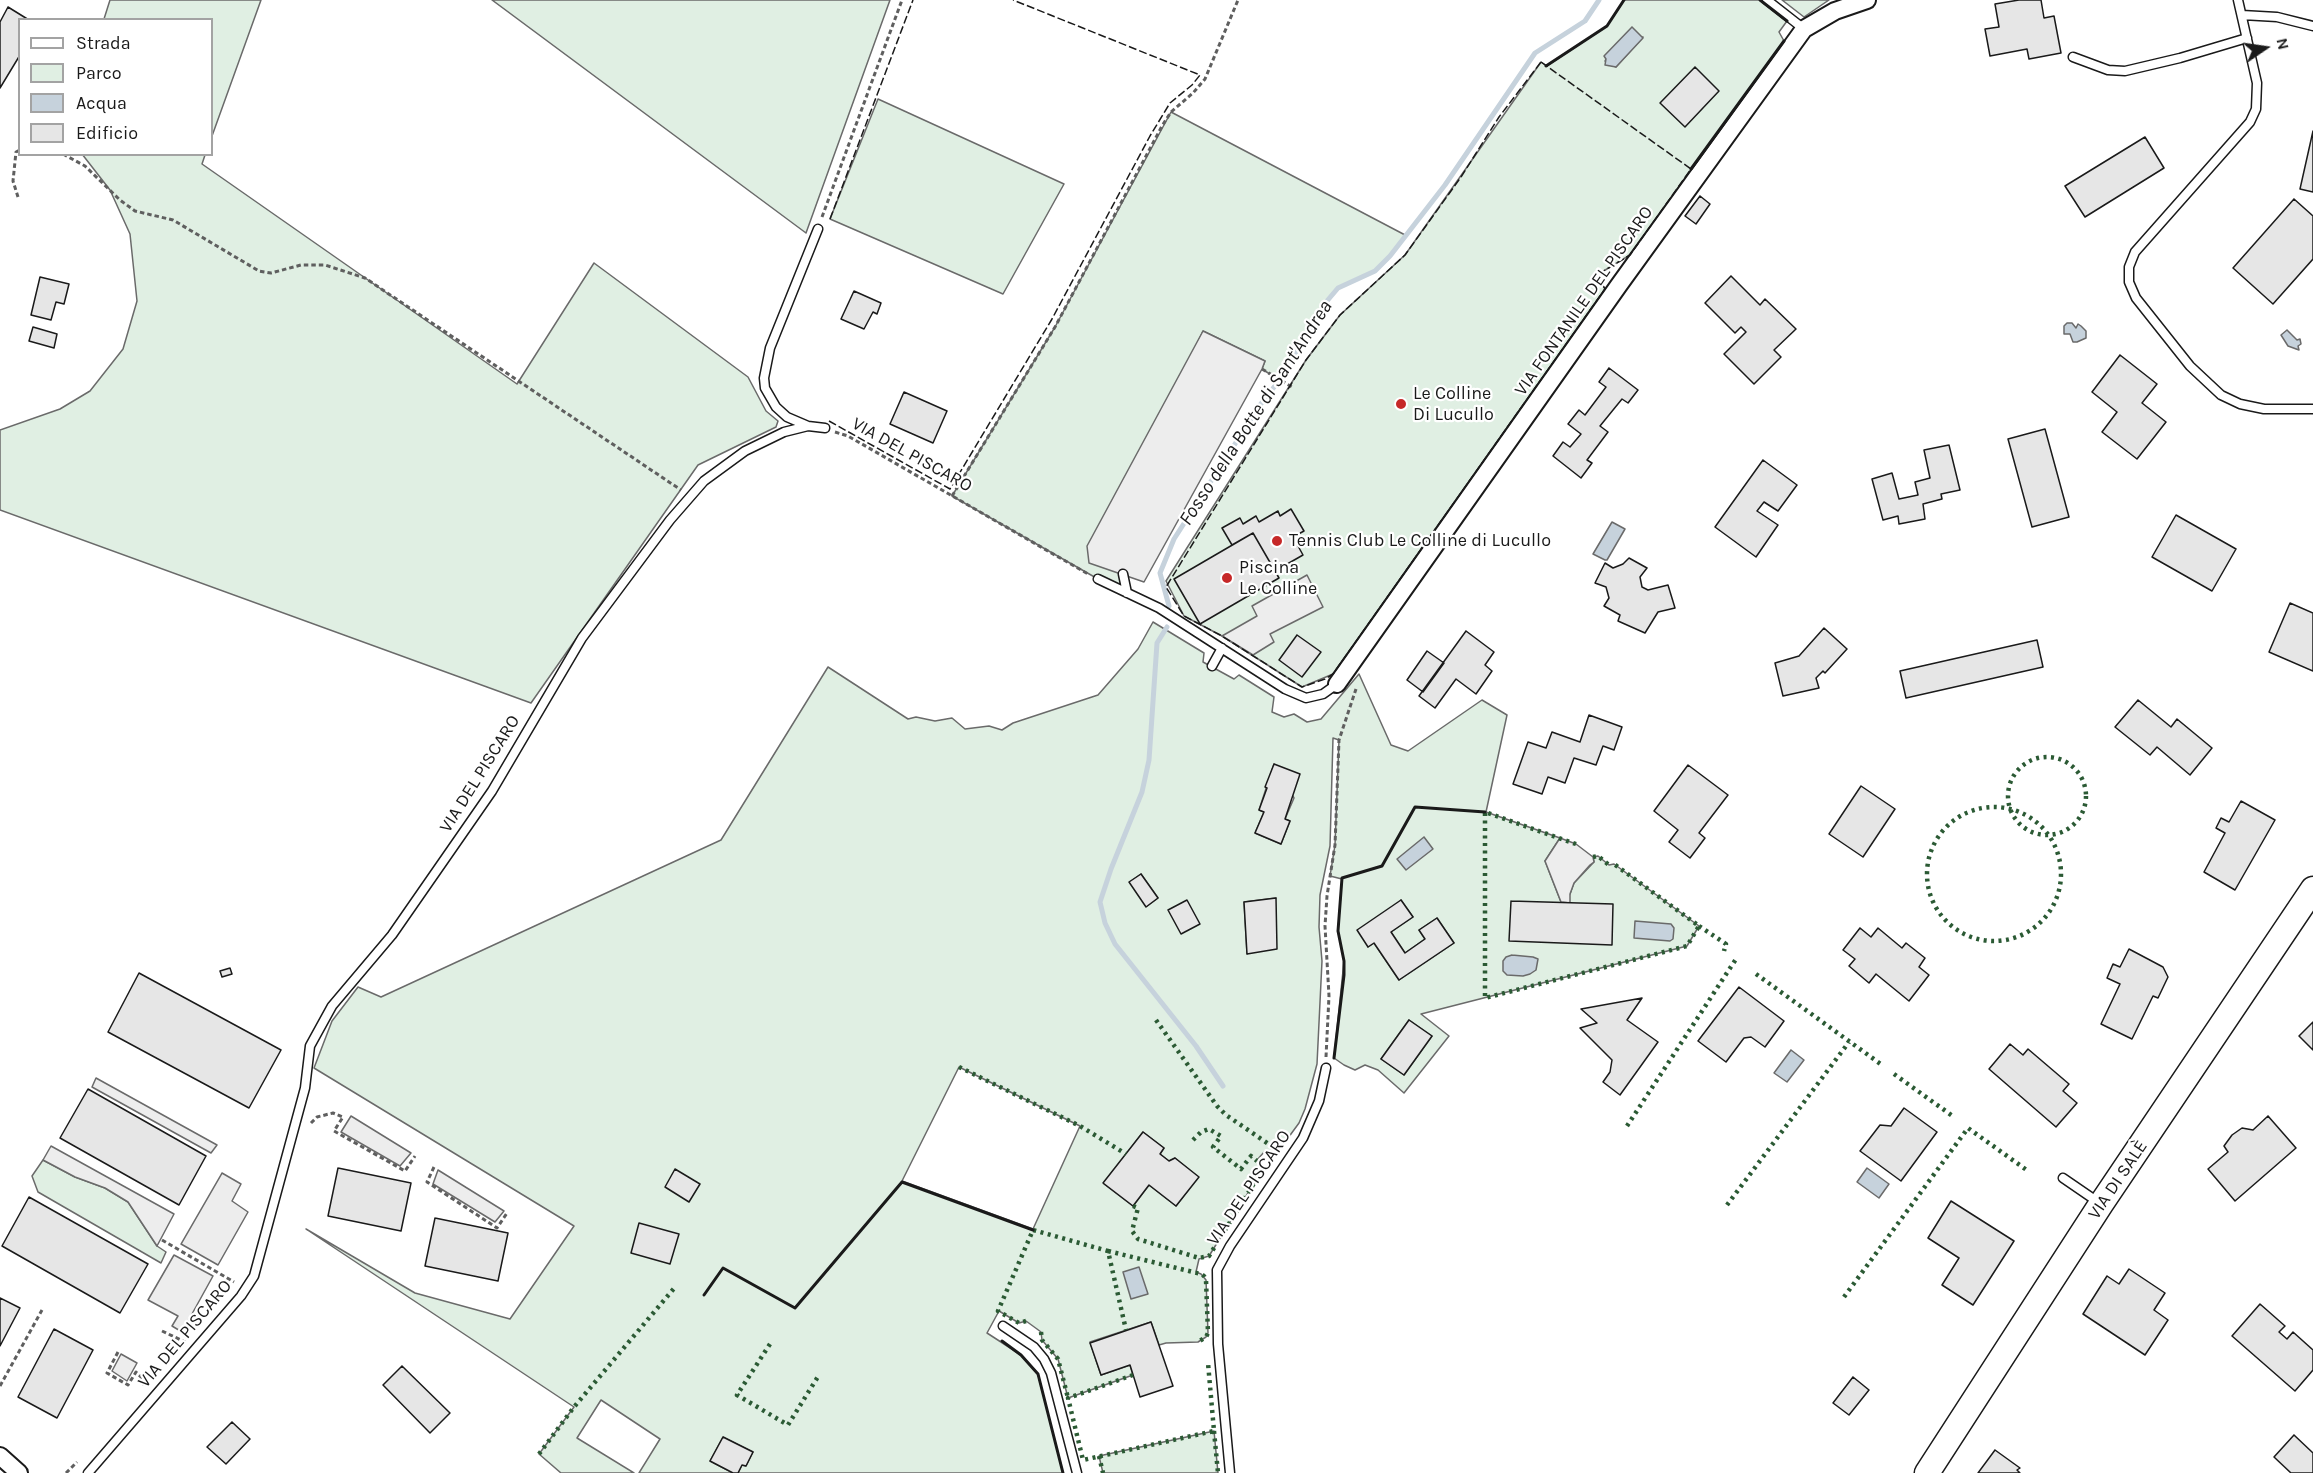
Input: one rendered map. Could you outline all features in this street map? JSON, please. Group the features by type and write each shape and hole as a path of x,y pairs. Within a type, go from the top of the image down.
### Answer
{"main road":[{"name":"VIA DI SALÈ","path":"1927,1473 2101,1204 2313,889"}],"street":[{"name":"VIA FONTANILE DEL PISCARO","path":"1337,684 1618,285 1804,29 1835,11 1867,0"},
{"path":"0,1456 19,1473"}],"lane":[{"path":"1767,0 1804,29"},
{"path":"2238,0 2258,92 2253,116 2135,252 2129,267 2129,282 2136,298 2190,366 2221,395 2240,404 2264,409 2313,409"},
{"path":"2242,15 2277,16 2313,26"},
{"path":"2073,57 2108,70 2125,71 2163,63 2247,38"},
{"path":"808,426 787,417 776,407 765,387 764,378 770,348 818,230"},
{"name":"VIA DEL PISCARO","path":"88,1473 241,1296 254,1276 305,1088 310,1046 332,1006 392,935 492,790 582,638 663,529 704,481 745,450 784,432 808,426 825,428"},
{"path":"1123,574 1127,593"},
{"path":"1098,579 1159,608 1285,689 1306,698 1323,694 1337,684"},
{"path":"1212,666 1222,648"},
{"name":"VIA DEL PISCARO","path":"1230,1473 1218,1344 1217,1270 1220,1260 1303,1138 1319,1101 1326,1068"},
{"path":"2063,1178 2101,1204"},
{"path":"1003,1326 1034,1347 1051,1372 1077,1473"}],"path":[{"path":"818,230 902,0"},
{"path":"952,496 1055,327 1162,126 1171,112 1193,93 1204,79 1238,0"},
{"path":"18,151 16,152 13,181 18,196"},
{"path":"67,156 85,166 120,200 135,211 173,220 259,271 271,273 301,265 325,265 365,278 691,496"},
{"path":"1262,369 1292,387"},
{"name":"VIA DEL PISCARO","path":"825,428 848,436 1098,579"},
{"path":"1326,1068 1329,996 1325,926 1327,896 1335,845 1340,740 1356,691 1355,681 1347,669"},
{"path":"306,1128 317,1117 333,1113 343,1117 334,1131 405,1171 415,1156"},
{"path":"434,1167 427,1182 497,1228 507,1213"},
{"path":"162,1240 236,1283"},
{"path":"229,1291 239,1277"},
{"path":"0,1386 42,1310"},
{"path":"162,1331 185,1343 193,1334"},
{"path":"118,1352 107,1373 129,1385 136,1372 143,1379 145,1389"},
{"path":"66,1473 83,1456"}],"green space":[{"path":"110,0 261,0 213,133 213,18 104,18"},
{"path":"492,0 890,0 806,233"},
{"name":"Le Colline Di Lucullo","path":"1624,0 1760,0 1787,21 1779,32 1784,41 1630,255 1597,275 1605,289 1333,674 1302,687 1222,636 1184,616 1166,581 1306,360 1340,315 1405,255 1541,62 1547,66 1607,26","holes":["1643,37 1616,67 1605,61 1606,59"]},
{"path":"1782,0 1829,0 1804,17"},
{"path":"878,99 1064,184 1003,294 830,219"},
{"path":"1171,112 1407,236 1375,271 1338,288 1316,318 1279,380 1262,369 1265,361 1203,331 1123,574 1127,593 1098,579 952,496 1055,327"},
{"path":"84,156 205,156 202,164 517,384 594,263 748,377 766,411 778,421 776,427 698,465 531,703 0,510 0,430 60,409 90,391 123,349 137,301 130,234 110,190"},
{"path":"1153,622 1204,653 1203,662 1234,679 1239,675 1274,697 1272,712 1284,717 1294,714 1307,722 1321,719 1359,674 1391,745 1408,751 1482,700 1507,715 1486,812 1560,838 1545,861 1561,902 1570,894 1574,883 1594,862 1593,857 1598,856 1609,865 1614,864 1699,926 1687,946 1421,1014 1449,1036 1404,1093 1378,1070 1365,1065 1355,1070 1344,1065 1334,1058 1344,961 1338,931 1342,879 1330,876 1335,845 1339,740 1333,738 1330,846 1320,895 1319,927 1322,961 1317,1064 1299,1123 1280,1149 1274,1153 1265,1151 1257,1160 1261,1172 1209,1256 1199,1259 1196,1272 1206,1280 1208,1333 1206,1337 1198,1342 1159,1345 1151,1322 1090,1342 1101,1375 1130,1365 1133,1375 1068,1398 1058,1359 1042,1340 1041,1332 1026,1321 1019,1323 999,1311 987,1333 1021,1355 1038,1374 1063,1473 738,1473 742,1465 746,1466 753,1452 723,1437 710,1461 733,1473 639,1473 660,1439 601,1400 577,1438 634,1473 561,1473 539,1454 574,1407 306,1229 415,1293 510,1319 574,1226 314,1068 332,1021 358,987 381,997 721,840 828,667 908,719 916,717 935,721 952,718 965,729 989,726 1002,730 1013,723 1098,695 1138,649","holes":["1274,764 1294,798 1285,819 1290,821 1281,844 1255,833 1264,812 1259,810","1141,874 1158,898 1147,906 1130,882","1276,898 1247,954 1244,902","1401,900 1413,917 1391,932 1405,953 1425,939 1419,930 1437,918 1454,943 1399,980 1374,943 1368,947","1409,1020 1432,1036 1404,1075 1381,1059","959,1067 1080,1126 1033,1229 902,1181","1143,1132 1164,1148 1160,1154 1169,1161 1175,1158 1198,1177 1176,1206 1149,1185 1133,1206 1104,1184"]},
{"path":"43,1160 75,1177 105,1188 128,1202 157,1246 166,1252 161,1263 38,1192 32,1176"},
{"path":"1214,1431 1218,1473 1103,1473 1099,1456"}],"shaded area":[{"path":"1203,331 1265,361 1262,369 1144,582 1089,563 1087,546"},
{"path":"1307,575 1323,607 1270,634 1274,642 1253,655 1222,636 1257,616 1252,606"},
{"path":"1560,838 1576,844 1593,857 1594,862 1574,883 1570,903 1561,902 1545,861"},
{"path":"96,1078 217,1145 211,1153 92,1087"},
{"path":"351,1116 411,1153 400,1166 341,1132"},
{"path":"51,1146 174,1214 157,1246 128,1202 105,1188 75,1177 43,1160"},
{"path":"438,1170 504,1211 495,1222 433,1184"},
{"path":"222,1173 241,1184 232,1201 248,1212 218,1265 181,1244"},
{"path":"174,1255 213,1276 182,1332 172,1326 178,1316 148,1300"},
{"path":"121,1354 137,1363 127,1381 112,1371"}],"water":[{"path":"1632,27 1643,38 1616,67 1605,65 1604,56"},
{"path":"2072,323 2076,328 2078,324 2081,326 2086,331 2086,338 2073,342 2070,334 2064,334 2064,326"},
{"path":"2287,330 2297,340 2300,339 2299,350 2288,346 2281,335"},
{"path":"1612,522 1625,529 1605,560 1593,554"},
{"path":"1424,837 1433,849 1406,870 1397,859"},
{"path":"1635,921 1671,924 1674,928 1673,939 1670,941 1634,938"},
{"path":"1512,955 1538,959 1536,970 1523,976 1507,975 1503,971 1503,961"},
{"path":"1791,1050 1804,1060 1787,1082 1774,1073"},
{"path":"1867,1168 1889,1184 1879,1198 1857,1182"},
{"path":"1139,1267 1148,1294 1131,1299 1123,1272"}],"building":[{"path":"2019,0 2041,0 2044,18 2054,16 2061,53 2029,59 2027,49 1990,56 1985,29 1999,27 1995,4"},
{"path":"8,7 26,18 18,18 18,58 0,88 0,22"},
{"path":"1695,67 1719,91 1685,127 1660,103"},
{"path":"2313,131 2313,192 2300,189"},
{"path":"2145,137 2164,168 2085,217 2065,186"},
{"path":"1700,196 1710,204 1696,224 1685,216"},
{"path":"2294,199 2313,216 2313,259 2273,304 2233,268"},
{"path":"1731,276 1760,305 1765,299 1796,329 1774,350 1781,357 1754,384 1724,354 1746,332 1741,327 1735,333 1705,303"},
{"path":"40,277 69,284 64,304 56,302 51,320 31,315"},
{"path":"854,291 881,303 877,314 873,312 864,329 841,319"},
{"path":"33,327 57,334 54,348 29,341"},
{"path":"2120,355 2157,384 2142,403 2166,422 2137,459 2102,432 2117,412 2092,392"},
{"path":"1609,368 1638,390 1628,403 1622,399 1600,426 1608,432 1587,460 1592,463 1581,478 1553,456 1563,442 1570,447 1581,434 1568,424 1579,410 1585,415 1606,387 1599,382"},
{"path":"904,392 947,411 933,443 890,424"},
{"path":"2045,429 2069,517 2032,527 2008,439"},
{"path":"1949,445 1960,490 1941,494 1942,499 1923,504 1925,519 1899,524 1898,516 1883,520 1872,479 1892,473 1899,499 1918,495 1915,482 1930,478 1924,450"},
{"path":"1763,460 1797,485 1778,511 1764,502 1757,511 1778,525 1756,557 1715,527"},
{"name":"Tennis Club Le Colline di Lucullo","path":"1291,509 1304,531 1293,537 1303,555 1275,571 1253,533 1232,545 1222,528 1240,518 1243,524 1256,516 1259,522 1278,511 1280,516"},
{"path":"2176,515 2236,549 2212,591 2152,557"},
{"name":"Piscina Le Colline","path":"1253,533 1279,578 1200,624 1174,579"},
{"path":"1629,558 1647,568 1640,577 1642,587 1648,590 1668,585 1675,608 1658,612 1645,633 1618,621 1620,615 1604,606 1609,598 1606,587 1595,583 1605,563 1613,568 1623,564"},
{"path":"2290,603 2313,613 2313,671 2269,652"},
{"path":"1824,628 1847,649 1825,673 1823,671 1816,678 1819,688 1783,696 1775,663 1799,656"},
{"path":"1466,631 1494,652 1485,665 1492,671 1476,694 1456,679 1435,708 1419,696"},
{"path":"1297,635 1321,652 1302,677 1279,660"},
{"path":"2037,640 2043,667 1906,698 1900,671"},
{"path":"1427,651 1444,663 1423,692 1407,680"},
{"path":"2138,700 2171,727 2177,719 2212,748 2190,775 2157,747 2150,755 2115,727"},
{"path":"1589,715 1622,727 1614,750 1603,746 1596,765 1574,758 1565,783 1548,777 1542,794 1513,784 1528,742 1546,748 1552,732 1580,742"},
{"path":"1274,764 1300,774 1285,819 1290,821 1281,844 1255,833 1264,812 1259,810"},
{"path":"1688,765 1728,795 1699,833 1705,838 1690,858 1669,842 1678,830 1654,811"},
{"path":"1861,786 1895,809 1863,857 1829,834"},
{"path":"2241,801 2275,820 2235,890 2204,872 2225,833 2216,828 2221,818 2229,822"},
{"path":"1141,874 1158,898 1146,907 1129,882"},
{"path":"1276,898 1277,949 1247,954 1244,902"},
{"path":"1187,900 1200,924 1181,934 1168,910"},
{"path":"1401,900 1413,917 1391,932 1405,953 1425,939 1419,930 1437,918 1454,943 1399,980 1374,943 1368,947 1357,930"},
{"path":"1511,901 1613,904 1612,945 1509,941"},
{"path":"1860,928 1871,937 1878,928 1902,948 1906,943 1925,958 1919,967 1929,975 1909,1001 1876,974 1869,983 1849,966 1855,959 1843,950"},
{"path":"2129,949 2163,967 2168,977 2158,998 2153,996 2132,1039 2101,1024 2120,984 2107,978 2113,964 2120,967"},
{"path":"230,968 232,974 222,977 220,971"},
{"path":"139,973 281,1050 249,1108 108,1032"},
{"path":"1739,987 1784,1021 1765,1047 1751,1037 1744,1038 1726,1062 1698,1041"},
{"path":"1642,998 1627,1020 1658,1042 1620,1095 1603,1082 1610,1072 1612,1060 1580,1028 1597,1023 1581,1009"},
{"path":"1409,1020 1432,1036 1404,1075 1381,1059"},
{"path":"2313,1022 2313,1050 2299,1036"},
{"path":"2010,1044 2023,1055 2028,1049 2069,1084 2063,1091 2077,1103 2056,1127 1989,1069"},
{"path":"88,1089 206,1156 179,1205 60,1138"},
{"path":"1904,1108 1937,1132 1901,1181 1860,1151 1880,1125 1891,1126"},
{"path":"2268,1116 2296,1148 2235,1201 2208,1169 2228,1152 2224,1146 2232,1135 2242,1128 2253,1130"},
{"path":"1143,1132 1164,1148 1160,1154 1169,1161 1175,1158 1199,1177 1176,1206 1149,1185 1133,1206 1103,1183"},
{"path":"338,1168 411,1183 401,1231 328,1216"},
{"path":"675,1169 700,1184 689,1202 665,1187"},
{"path":"29,1197 148,1264 120,1313 2,1246"},
{"path":"1951,1201 2014,1241 1973,1305 1942,1285 1959,1258 1928,1238"},
{"path":"435,1218 508,1233 498,1281 425,1266"},
{"path":"639,1223 679,1234 670,1264 631,1253"},
{"path":"2129,1269 2165,1293 2154,1310 2168,1320 2145,1355 2083,1314 2107,1276 2119,1284"},
{"path":"0,1298 20,1308 0,1346"},
{"path":"2260,1304 2285,1326 2279,1332 2287,1339 2293,1332 2313,1350 2313,1370 2295,1391 2232,1336"},
{"path":"1151,1322 1173,1386 1140,1397 1130,1365 1101,1375 1090,1343"},
{"path":"54,1329 93,1350 57,1418 18,1397"},
{"path":"402,1366 450,1413 430,1433 383,1385"},
{"path":"1853,1377 1869,1390 1849,1415 1833,1403"},
{"path":"232,1422 250,1439 226,1464 207,1447"},
{"path":"2294,1435 2313,1453 2313,1473 2291,1473 2274,1457"},
{"path":"723,1437 753,1452 746,1466 742,1465 738,1473 733,1473 710,1461"},
{"path":"1995,1450 2020,1468 2017,1470 2020,1473 1978,1473"}],"waterway":[{"name":"Fosso della Botte di Sant'Andrea","path":"1169,606 1160,573 1174,539 1260,405 1278,382 1327,301 1338,288 1375,271 1390,256 1445,185 1535,53 1585,21 1599,0"},
{"name":"Fosso della Botte di Sant'Andrea","path":"1167,627 1157,643 1149,760 1142,792 1100,902 1105,923 1115,944 1196,1046 1223,1086"}],"hedge":[{"path":"2047,757 2062,760 2075,768 2083,781 2086,796 2083,811 2075,824 2062,832 2047,835 2032,832 2019,824 2011,811 2008,796 2011,781 2019,768 2032,760 2047,757"},
{"path":"1994,807 2020,812 2042,826 2056,848 2061,874 2056,900 2042,922 2020,936 1994,941 1968,936 1946,922 1932,900 1927,874 1932,848 1946,826 1968,812 1994,807"},
{"path":"1576,844 1485,812 1485,998 1687,946 1699,926 1614,864"},
{"path":"1593,857 1598,856 1609,865"},
{"path":"1699,926 1726,944 1724,951"},
{"path":"1627,1126 1736,959"},
{"path":"1756,974 1882,1065"},
{"path":"1156,1020 1217,1106 1226,1115 1276,1149"},
{"path":"1727,1205 1849,1042"},
{"path":"959,1067 1080,1126 1126,1154"},
{"path":"1894,1074 1954,1117"},
{"path":"1844,1297 1968,1128 2028,1171"},
{"path":"1193,1140 1201,1132 1209,1129 1221,1136 1213,1147 1241,1169 1251,1156 1257,1161"},
{"path":"1133,1206 1138,1208 1132,1231 1138,1239 1199,1258 1209,1256 1261,1172"},
{"path":"1026,1321 1019,1323 998,1311 1033,1230 1108,1251 1126,1330"},
{"path":"1108,1251 1204,1276 1208,1333 1198,1342"},
{"path":"539,1454 574,1407 676,1286"},
{"path":"1041,1332 1042,1340 1058,1359 1068,1398"},
{"path":"770,1344 737,1395 788,1425 819,1375"},
{"path":"1133,1375 1068,1398 1083,1460 1214,1431 1208,1363"},
{"path":"1214,1431 1218,1473"},
{"path":"1099,1456 1103,1473"}],"fence":[{"path":"830,219 913,0"},
{"path":"829,421 950,489 1052,319 1150,136 1170,103 1192,85 1200,75 1013,0"},
{"path":"1541,62 1691,169 1630,255 1597,275 1605,289 1333,674 1302,687 1222,636 1184,616 1166,587 1306,360 1340,315 1405,255 1461,177 1499,117 1541,62"}],"wall":[{"path":"1546,66 1607,26 1624,0"},
{"path":"1760,0 1787,21"},
{"path":"1691,169 1784,41"},
{"path":"1334,1058 1344,975 1344,961 1338,931 1342,878 1382,866 1415,807 1485,812"},
{"path":"704,1295 723,1268 795,1308 902,1182 1033,1230"},
{"path":"1002,1341 1021,1355 1038,1374 1063,1473"}],"place":[{"name":"Le Colline Di Lucullo","path":"1401,404"},
{"name":"Tennis Club Le Colline di Lucullo","path":"1277,541"},
{"name":"Piscina Le Colline","path":"1227,578"}]}
